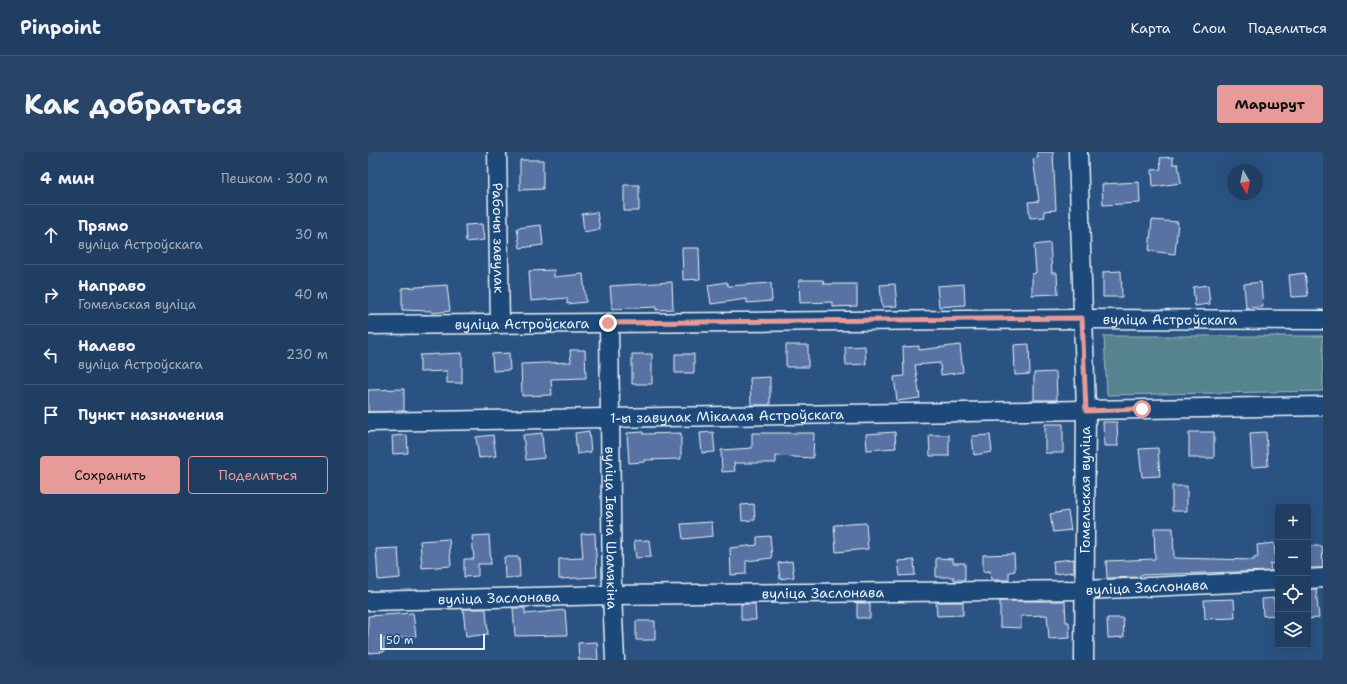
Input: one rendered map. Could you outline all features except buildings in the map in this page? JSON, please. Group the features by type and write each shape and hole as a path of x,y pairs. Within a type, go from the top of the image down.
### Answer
{"street":[{"name":"Рабочы завулак","path":"497,152 500,323"},
{"name":"Гомельская вуліца","path":"1078,152 1086,411 1084,660"},
{"name":"вуліца Астроўскага","path":"368,326 500,323 1082,318 1323,320"},
{"name":"вуліца Івана Шамякіна","path":"608,323 612,595 615,660"},
{"path":"1086,411 1323,406"},
{"name":"1-ы завулак Мікалая Астроўскага","path":"368,422 610,420 1086,411"},
{"path":"1311,579 1323,578"},
{"name":"вуліца Заслонава","path":"368,601 612,595 1085,590 1275,580"}],"green space":[{"path":"1104,336 1323,336 1323,391 1107,395"}],"route":[{"path":"608,323 1082,318 1086,411 1142,409"}]}
